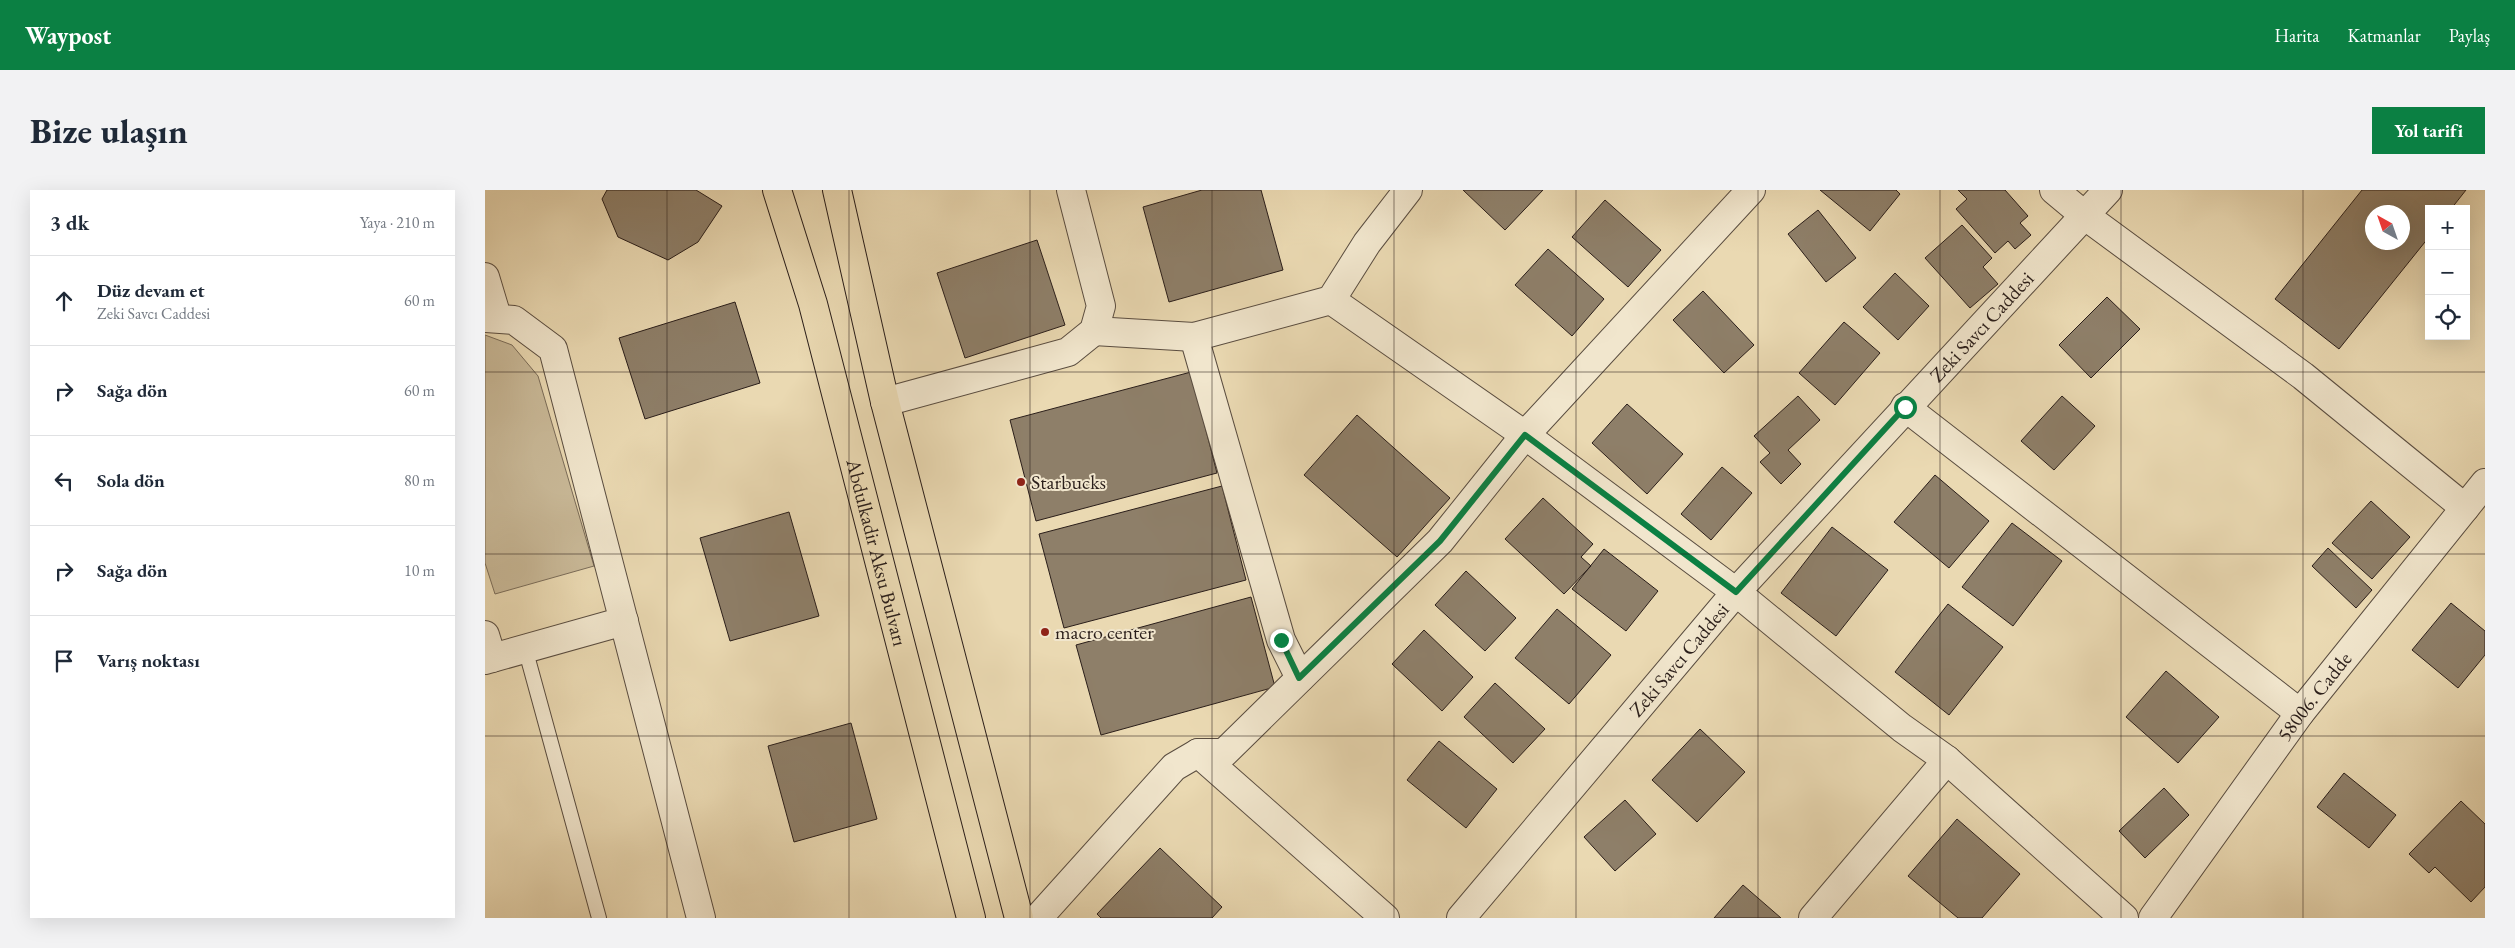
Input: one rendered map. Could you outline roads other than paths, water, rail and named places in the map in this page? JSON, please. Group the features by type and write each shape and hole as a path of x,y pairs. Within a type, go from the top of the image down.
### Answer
{"main road":[{"name":"Abdulkadir Aksu Bulvarı","path":"777,190 813,304 971,918"},
{"path":"837,190 885,402 1019,918"}],"street":[{"path":"885,402 1068,352 1094,331 1101,306 1071,190"},
{"path":"1094,331 1194,337 1331,300 1367,243 1408,190"},
{"path":"1039,918 1174,767 1198,753 1224,753 1440,541 1525,435 1751,190"},
{"path":"2054,190 2084,215 2303,376 2465,508"},
{"name":"Zeki Savcı Caddesi","path":"1461,918 1736,592 1905,407 2108,190"},
{"path":"485,277 491,318 514,320 553,349 701,918"},
{"path":"1331,300 1525,435 1736,592 1903,728 1947,760 2124,918"},
{"path":"1194,337 1281,640 1299,678"},
{"path":"1905,407 2300,712"},
{"name":"58006. Cadde","path":"2153,918 2300,712 2485,483"},
{"path":"487,651 525,648 624,621"},
{"path":"1198,753 1385,918"},
{"path":"1813,918 1947,760"}],"lane":[{"path":"525,648 599,918"}],"place":[{"name":"Starbucks","path":"1021,482"},
{"name":"macro center","path":"1045,632"}]}
